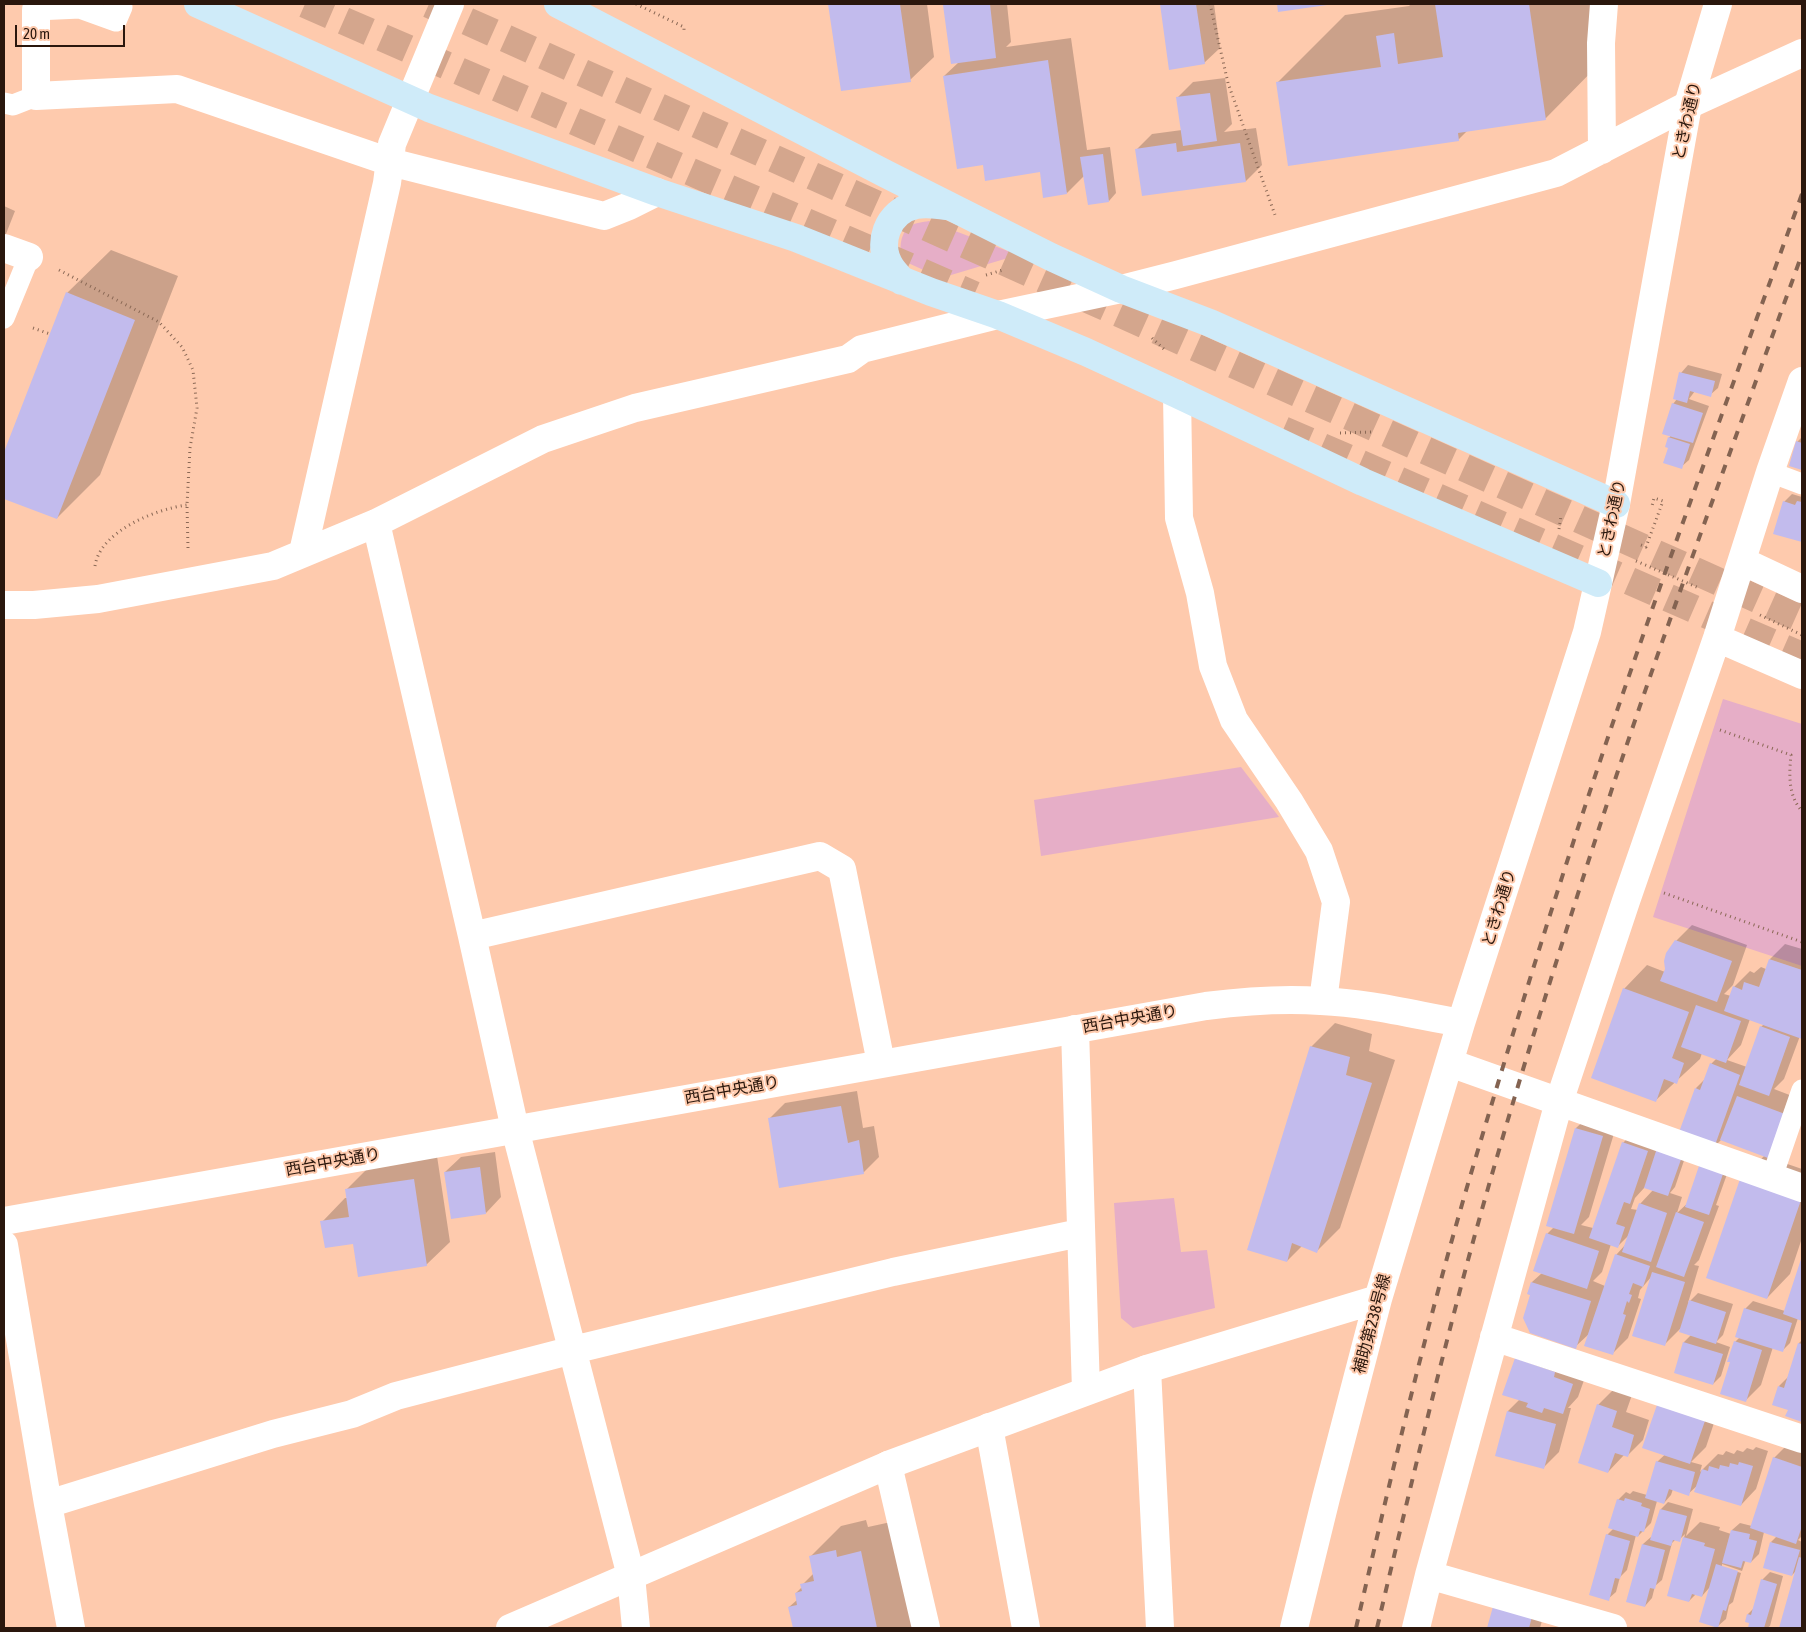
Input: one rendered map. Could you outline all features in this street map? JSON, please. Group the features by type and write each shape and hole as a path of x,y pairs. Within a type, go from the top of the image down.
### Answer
{"main road":[{"path":"198,4 429,108 657,192 796,238 998,315 1086,352 1363,482 1598,584"},
{"path":"558,4 1051,256 1121,289 1210,323 1616,504"},
{"path":"902,280 891,268 885,251 884,238 895,216 915,206 928,204 951,206"}],"street":[{"path":"304,552 391,153 450,4"},
{"path":"1602,150 1601,43 1604,4"},
{"name":"ときわ通り","path":"1461,1024 1587,632 1616,504 1688,105 1718,4"},
{"path":"36,10 36,96 177,89 604,216 657,192"},
{"path":"4,605 34,605 98,600 273,566 376,523 543,440 635,408 848,359 862,349 998,315 1121,289 1556,172 1688,105 1802,52"},
{"path":"1416,1628 1559,1102 1717,638 1770,472 1802,381"},
{"path":"1177,394 1179,518 1200,593 1213,666 1234,720 1289,801 1319,851 1336,902 1322,1001"},
{"path":"376,523 515,1129 574,1350 631,1576 636,1628"},
{"path":"1742,561 1802,589"},
{"path":"1717,638 1802,675"},
{"path":"472,936 820,856 842,869 881,1063"},
{"name":"西台中央通り","path":"4,1221 881,1063 1235,1002 1284,1000 1358,1004 1461,1024"},
{"name":"補助第238号線","path":"1294,1628 1378,1299 1461,1024"},
{"path":"1075,1029 1086,1390"},
{"path":"1450,1063 1802,1188"},
{"path":"48,1504 273,1434 352,1414 396,1396 574,1350 893,1272 1080,1233"},
{"path":"4,1245 71,1628"},
{"path":"510,1628 888,1465 1086,1390 1378,1299"},
{"path":"1494,1337 1802,1439"},
{"path":"1146,1370 1160,1628"},
{"path":"989,1427 1026,1628"},
{"path":"888,1465 926,1628"},
{"path":"1429,1575 1613,1628"}],"lane":[{"path":"36,10 80,8 116,21 122,7 114,4"},
{"path":"4,103 13,105 36,96"},
{"path":"4,318 16,253"},
{"path":"1770,472 1802,484"},
{"path":"1772,1177 1802,1090"}],"path":[{"path":"1210,4 1228,83 1277,220 1283,246"},
{"path":"16,253 44,262 159,322 182,348 193,370 197,408 190,448 187,505 188,556"},
{"path":"980,277 1007,269"},
{"path":"1151,338 1171,355"},
{"path":"1338,433 1373,432"},
{"path":"1650,535 1663,501 1654,498 1651,507"},
{"path":"95,570 96,560 116,534 135,521 152,513 170,507 187,505"},
{"path":"1558,531 1561,514"},
{"path":"1629,557 1707,592"},
{"path":"1752,612 1802,635"},
{"path":"1764,623 1768,615"},
{"path":"1717,729 1791,755 1789,770 1790,788 1802,811"},
{"path":"1662,893 1802,942"}],"shaded area":[{"path":"929,221 1018,255 941,278 906,262 901,254 902,238 907,229 914,224"},
{"path":"1723,699 1802,724 1802,966 1653,917"},
{"path":"1241,767 1279,817 1041,856 1034,800"},
{"path":"1174,1198 1181,1252 1207,1250 1215,1308 1133,1328 1121,1318 1114,1203"}],"building":[{"path":"828,4 900,4 911,82 841,91"},
{"path":"990,4 996,58 951,64 943,5"},
{"path":"1160,4 1196,4 1205,64 1169,70"},
{"path":"1277,4 1327,4 1327,5 1278,12"},
{"path":"1435,4 1529,4 1546,120 1458,133 1459,141 1288,166 1276,82 1381,67 1376,36 1394,33 1398,64 1443,57"},
{"path":"1048,60 1067,194 1043,198 1040,172 985,181 983,165 957,169 943,76"},
{"path":"1210,93 1217,141 1183,146 1176,97"},
{"path":"1176,143 1177,152 1240,143 1246,182 1142,196 1135,149"},
{"path":"1103,154 1109,202 1088,205 1080,157"},
{"path":"66,292 135,320 57,519 4,499 4,452"},
{"path":"1679,372 1715,381 1711,397 1690,391 1687,403 1673,399"},
{"path":"1672,403 1703,413 1693,443 1662,434"},
{"path":"1668,437 1690,444 1682,469 1663,463 1668,448 1665,447"},
{"path":"1796,441 1802,443 1802,470 1789,466"},
{"path":"1783,501 1795,505 1797,501 1802,502 1802,542 1773,534"},
{"path":"1675,940 1732,961 1717,1002 1660,981 1665,969 1666,953"},
{"path":"1769,959 1802,970 1802,1039 1724,1011 1733,986 1742,990 1744,982 1759,987"},
{"path":"1623,988 1689,1012 1672,1058 1684,1063 1677,1084 1664,1079 1656,1102 1591,1078"},
{"path":"1696,1005 1741,1021 1726,1063 1681,1047"},
{"path":"1760,1026 1790,1037 1769,1096 1739,1085"},
{"path":"1310,1046 1350,1057 1346,1075 1372,1083 1317,1253 1292,1243 1287,1262 1247,1250"},
{"path":"1710,1063 1740,1075 1714,1148 1678,1135 1695,1088 1700,1090"},
{"path":"1737,1096 1785,1114 1768,1158 1720,1140"},
{"path":"841,1106 848,1143 859,1140 864,1174 779,1188 768,1118"},
{"path":"1575,1128 1603,1136 1574,1234 1546,1226"},
{"path":"1622,1142 1648,1151 1630,1204 1624,1202 1616,1224 1625,1227 1618,1248 1589,1238"},
{"path":"1659,1142 1684,1151 1668,1196 1644,1188"},
{"path":"1700,1163 1724,1171 1709,1215 1685,1207"},
{"path":"480,1167 486,1214 451,1219 444,1172"},
{"path":"414,1179 427,1266 358,1277 353,1244 325,1248 320,1221 349,1217 345,1189"},
{"path":"1740,1179 1801,1200 1767,1299 1706,1278"},
{"path":"1639,1203 1667,1213 1651,1262 1622,1252"},
{"path":"1676,1212 1704,1222 1684,1277 1656,1267"},
{"path":"1546,1233 1599,1251 1587,1289 1533,1271"},
{"path":"1615,1254 1650,1266 1643,1287 1633,1283 1629,1294 1632,1295 1629,1303 1627,1301 1623,1314 1626,1315 1613,1355 1584,1346"},
{"path":"1802,1256 1802,1321 1783,1314"},
{"path":"1652,1272 1685,1282 1665,1346 1632,1336"},
{"path":"1531,1282 1591,1301 1576,1349 1530,1333 1523,1318 1530,1295 1527,1294"},
{"path":"1689,1300 1726,1312 1716,1344 1679,1332"},
{"path":"1744,1308 1792,1323 1783,1352 1735,1337"},
{"path":"1734,1341 1762,1350 1746,1402 1720,1394"},
{"path":"1683,1342 1723,1354 1713,1385 1674,1373"},
{"path":"1798,1343 1802,1344 1802,1422 1785,1416 1788,1410 1772,1405 1778,1386 1784,1388"},
{"path":"1515,1358 1555,1372 1554,1377 1573,1384 1563,1414 1544,1408 1542,1413 1526,1407 1528,1403 1502,1395"},
{"path":"1658,1402 1706,1418 1690,1464 1642,1448"},
{"path":"1597,1404 1617,1411 1612,1427 1634,1435 1628,1457 1615,1453 1608,1473 1578,1463"},
{"path":"1507,1411 1556,1424 1544,1469 1495,1456"},
{"path":"1773,1457 1802,1467 1802,1526 1796,1544 1750,1528"},
{"path":"1656,1461 1695,1472 1689,1496 1669,1489 1664,1504 1645,1498"},
{"path":"1739,1462 1753,1466 1741,1506 1694,1492 1702,1469 1708,1471 1709,1466 1719,1469 1720,1465 1729,1467 1730,1463 1738,1465"},
{"path":"1625,1498 1642,1503 1641,1506 1650,1509 1644,1532 1640,1531 1638,1537 1608,1528 1617,1499 1624,1501"},
{"path":"1660,1509 1687,1516 1680,1542 1673,1540 1671,1546 1650,1540"},
{"path":"1731,1530 1750,1534 1749,1539 1757,1541 1751,1563 1743,1561 1741,1568 1722,1563"},
{"path":"1606,1534 1630,1541 1620,1579 1615,1578 1609,1601 1589,1595"},
{"path":"1683,1537 1705,1543 1704,1546 1715,1549 1702,1597 1692,1594 1689,1602 1667,1596"},
{"path":"1770,1542 1800,1550 1792,1576 1763,1568"},
{"path":"1642,1544 1665,1550 1655,1589 1650,1588 1645,1607 1626,1602"},
{"path":"836,1550 837,1557 861,1551 877,1628 793,1628 788,1607 797,1605 795,1593 802,1591 800,1584 814,1581 809,1556"},
{"path":"1799,1557 1802,1558 1802,1628 1779,1628"},
{"path":"1716,1564 1738,1571 1726,1611 1723,1610 1718,1628 1699,1622"},
{"path":"1761,1579 1777,1584 1764,1628 1748,1628 1749,1623 1745,1622 1747,1614 1751,1615"},
{"path":"1494,1603 1533,1613 1529,1628 1487,1628"}],"tunnel":[{"path":"305,4 974,295"},
{"path":"429,4 1802,619"},
{"path":"1283,430 1802,656"}],"railway":[{"path":"1356,1628 1397,1452 1442,1276 1528,986 1621,699 1710,446 1802,194"},
{"path":"1377,1628 1434,1391 1471,1249 1545,997 1617,772 1802,254"}]}
